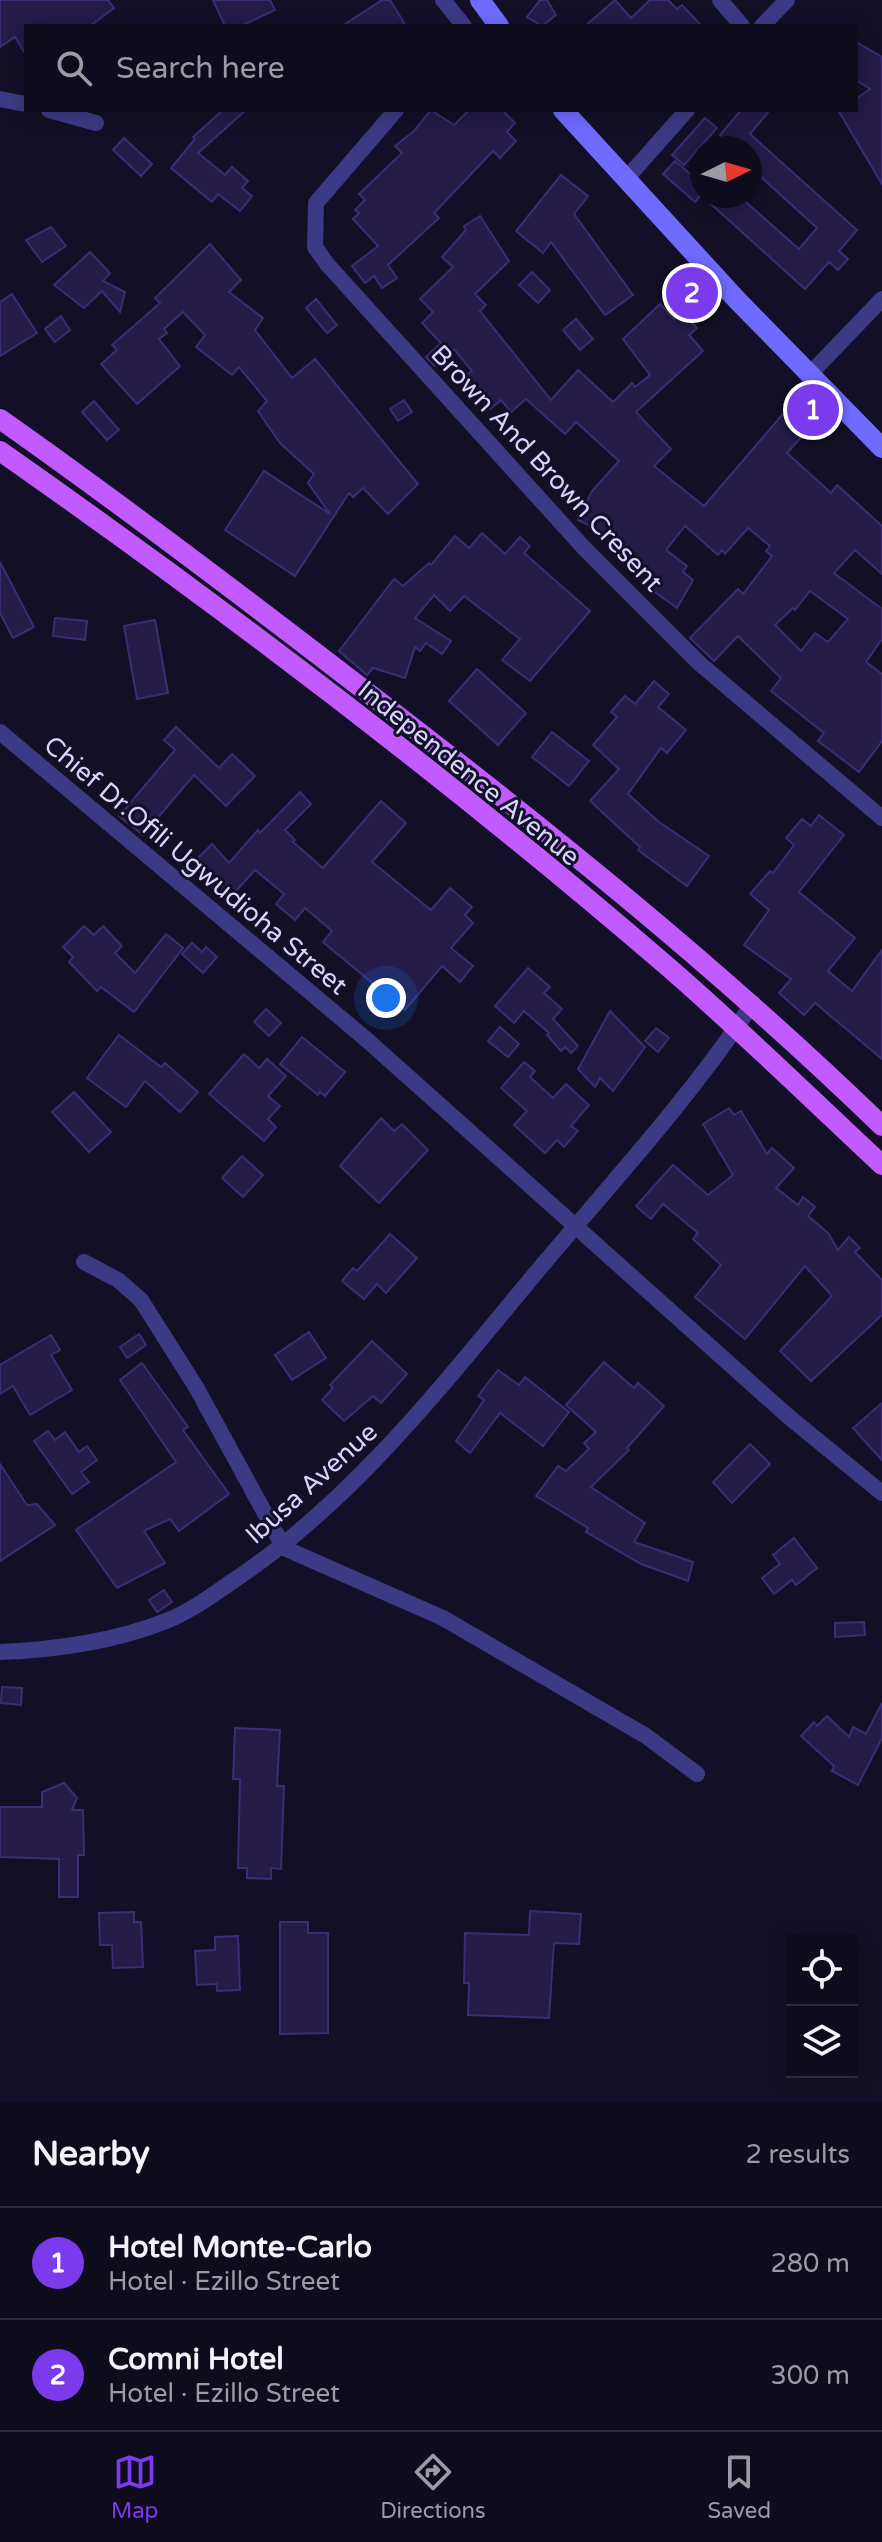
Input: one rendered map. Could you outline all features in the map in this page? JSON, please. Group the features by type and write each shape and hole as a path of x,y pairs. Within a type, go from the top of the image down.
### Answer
{"main road":[{"name":"Independence Avenue","path":"0,419 164,537 399,716 753,1003 882,1126"},
{"name":"Independence Avenue","path":"0,451 220,610 661,960 882,1165"}],"street":[{"path":"443,0 462,24"},
{"path":"720,0 740,24"},
{"path":"764,24 787,0"},
{"path":"0,99 24,104"},
{"path":"56,112 96,123"},
{"name":"Brown And Brown Cresent","path":"394,112 316,203 315,247 584,548 699,663 882,818"},
{"path":"565,112 882,448"},
{"path":"626,179 685,112"},
{"path":"810,374 882,299"},
{"name":"Chief Dr.Ofili Ugwudioha Street","path":"0,732 367,1040 577,1225"},
{"name":"Ibusa Avenue","path":"0,1652 30,1651 122,1634 167,1621 284,1548 400,1434 715,1062 753,1003"},
{"path":"577,1225 789,1417 882,1493"},
{"path":"84,1262 118,1280 141,1300 196,1387 284,1548 443,1618 646,1736 697,1774"}],"building":[{"path":"0,0 108,0 114,8 93,24 24,24 24,52 15,37 0,47"},
{"path":"213,0 270,0 275,10 245,24 224,24"},
{"path":"382,0 390,0 405,24 345,24"},
{"path":"540,0 547,0 556,15 545,24 527,17"},
{"path":"615,0 631,18 650,0 668,0 677,9 682,5 700,24 587,24"},
{"path":"858,43 882,57 882,184 839,112 858,112 858,98 870,89 858,81"},
{"path":"221,112 244,112 198,153 225,175 232,167 248,181 242,188 252,196 240,211 218,194 212,202 171,168 195,139 193,137"},
{"path":"429,112 454,125 467,112 504,112 515,123 507,132 516,141 500,158 493,151 434,213 439,218 388,265 397,278 382,288 374,276 365,283 352,266 378,246 353,219 359,213 355,210 365,200 359,194 402,153 395,146 414,131"},
{"path":"739,112 768,112 750,134 752,136 721,136"},
{"path":"705,118 717,128 710,136 690,136 690,158 684,165 672,155"},
{"path":"124,138 152,164 141,176 113,150"},
{"path":"762,145 857,230 839,251 848,259 838,270 829,262 805,289 715,208 753,208 799,249 817,228 762,178"},
{"path":"675,161 690,174 690,198 663,174"},
{"path":"561,175 588,196 574,214 633,295 605,315 551,242 543,253 516,231"},
{"path":"480,216 509,261 475,294 486,305 480,311 551,400 578,370 613,402 632,383 635,387 650,375 623,339 660,304 674,319 682,312 697,328 689,335 703,351 636,412 671,449 654,466 704,506 783,414 805,433 787,453 831,493 837,485 882,526 882,574 855,550 834,573 882,609 882,639 866,662 882,674 882,741 859,772 818,741 824,733 771,691 781,678 738,636 714,661 690,638 738,589 743,594 772,556 766,551 770,546 748,528 725,554 722,550 718,555 685,526 666,550 687,566 683,572 693,580 677,608 652,590 656,584 616,548 622,541 578,520 592,491 619,461 576,422 565,434 526,399 511,412 501,400 490,409 464,377 472,371 454,349 435,366 426,357 441,343 422,323 433,312 420,299 453,267 442,257 466,230 464,226","holes":["810,591 848,619 828,642 815,633 801,651 775,625 793,608 795,610"]},
{"path":"51,227 66,246 42,262 26,240"},
{"path":"210,244 241,280 229,292 263,318 255,330 292,378 315,359 418,484 388,514 363,488 353,497 349,493 295,576 225,530 264,471 330,514 308,483 314,474 280,443 258,411 267,401 239,367 232,375 196,347 205,335 183,312 164,329 167,333 159,339 180,366 137,404 101,364 117,350 112,345 160,303 155,298"},
{"path":"90,252 110,273 103,281 125,292 120,312 102,291 84,308 54,285"},
{"path":"532,272 550,290 538,303 519,285"},
{"path":"12,294 37,333 0,356 0,302"},
{"path":"316,299 337,325 327,333 306,308"},
{"path":"61,316 70,330 55,342 45,329"},
{"path":"576,319 593,339 580,350 563,330"},
{"path":"404,400 412,412 398,421 390,409"},
{"path":"94,401 119,430 107,440 82,412"},
{"path":"482,533 505,554 520,537 530,546 524,553 590,611 530,681 502,660 520,639 464,596 450,611 434,595 415,618 451,641 442,654 426,643 420,651 415,647 405,678 373,668 367,675 339,651 394,579 403,586 429,563 431,565 455,536 469,548"},
{"path":"0,562 34,627 13,638 0,613"},
{"path":"55,618 87,621 85,640 53,636"},
{"path":"155,620 168,693 137,699 124,626"},
{"path":"477,669 526,713 498,745 449,701"},
{"path":"654,681 669,694 658,707 686,730 667,753 661,748 628,794 659,822 709,856 687,886 638,850 640,847 590,801 619,769 593,745 617,717 611,712 625,696 635,704"},
{"path":"176,727 219,768 232,754 255,776 226,806 194,775 143,835 119,816 175,750 164,740"},
{"path":"552,732 589,761 569,786 532,757"},
{"path":"300,792 311,804 285,830 295,840 293,842 323,868 381,801 406,823 372,862 431,910 450,888 472,907 465,915 473,923 451,948 473,966 460,982 442,966 405,1010 323,942 332,931 305,908 295,920 276,904 284,894 255,870 227,901 193,872 202,862 198,858 212,844 229,863 258,830 260,833"},
{"path":"819,815 844,835 799,892 855,938 828,971 852,991 882,950 882,1059 815,1003 804,1015 779,993 791,979 744,945 769,910 750,894 770,871 773,873 794,845 786,838 802,819 811,826"},
{"path":"84,926 94,935 103,926 122,946 115,953 135,973 166,934 183,948 134,1012 101,987 97,991 69,962 73,957 63,947"},
{"path":"192,943 202,952 206,947 217,957 203,973 182,954"},
{"path":"528,968 550,987 544,993 562,1009 553,1019 578,1046 571,1053 565,1047 561,1051 547,1035 549,1033 524,1011 514,1023 495,1006"},
{"path":"266,1009 281,1023 269,1036 254,1022"},
{"path":"610,1011 645,1047 613,1091 600,1078 595,1087 578,1069"},
{"path":"500,1027 519,1044 508,1057 488,1041"},
{"path":"656,1028 669,1038 658,1052 645,1041"},
{"path":"119,1035 161,1067 165,1063 198,1092 180,1112 145,1081 126,1107 87,1078"},
{"path":"302,1037 345,1072 325,1096 320,1092 318,1095 280,1064"},
{"path":"244,1054 259,1068 267,1059 286,1076 268,1096 280,1106 268,1119 276,1127 264,1141 209,1094"},
{"path":"524,1062 535,1071 530,1077 553,1098 566,1084 589,1105 571,1126 578,1131 564,1147 557,1140 545,1153 514,1125 527,1111 501,1088"},
{"path":"74,1092 111,1132 89,1152 52,1112"},
{"path":"729,1108 734,1115 741,1111 767,1154 772,1148 794,1168 776,1188 798,1205 803,1197 815,1207 808,1216 828,1233 838,1250 849,1237 860,1248 855,1252 882,1280 882,1315 811,1381 780,1351 832,1296 805,1266 745,1339 695,1297 721,1265 693,1239 698,1233 663,1204 651,1219 636,1206 673,1165 708,1195 733,1175 703,1124"},
{"path":"381,1118 394,1131 402,1124 428,1150 379,1203 340,1166"},
{"path":"242,1156 263,1175 243,1197 222,1178"},
{"path":"390,1234 417,1258 386,1293 377,1284 364,1299 342,1281 353,1268 357,1271"},
{"path":"309,1332 326,1358 292,1380 275,1355"},
{"path":"139,1334 146,1345 127,1358 120,1347"},
{"path":"51,1335 60,1350 51,1355 72,1390 30,1415 13,1386 0,1394 0,1365"},
{"path":"372,1341 407,1374 381,1403 373,1396 344,1421 322,1400 333,1388 330,1385"},
{"path":"604,1362 634,1388 638,1383 664,1406 627,1448 629,1450 591,1487 645,1523 634,1542 693,1562 688,1581 641,1564 586,1532 588,1528 536,1496 558,1466 566,1471 589,1449 584,1443 596,1432 566,1405"},
{"path":"142,1363 188,1427 183,1430 229,1494 179,1531 170,1519 144,1531 165,1563 117,1588 76,1530 176,1462 120,1380"},
{"path":"498,1370 519,1385 525,1377 569,1412 543,1446 500,1413 470,1453 456,1441 484,1400 478,1396"},
{"path":"882,1403 882,1460 853,1428"},
{"path":"48,1431 55,1440 65,1432 79,1452 87,1446 97,1460 81,1472 89,1482 72,1494 34,1441"},
{"path":"750,1444 770,1464 732,1503 713,1482"},
{"path":"0,1464 27,1505 37,1504 55,1525 0,1561"},
{"path":"794,1538 817,1568 796,1585 792,1580 774,1594 762,1578 780,1564 773,1555"},
{"path":"164,1590 172,1602 157,1612 149,1600"},
{"path":"864,1622 865,1635 835,1637 835,1623"},
{"path":"2,1687 22,1688 21,1705 1,1703"},
{"path":"882,1703 882,1738 858,1785 832,1771 834,1766 801,1736 814,1722 817,1726 827,1716 849,1737 853,1727 866,1734"},
{"path":"235,1728 280,1730 277,1786 284,1786 281,1869 271,1868 271,1879 247,1878 247,1868 238,1868 240,1779 233,1779"},
{"path":"64,1783 77,1798 72,1810 83,1810 84,1855 78,1855 78,1897 59,1897 59,1859 0,1857 0,1807 42,1807 42,1792"},
{"path":"530,1911 581,1914 579,1944 554,1943 549,2018 468,2015 469,1983 464,1983 465,1933 529,1935"},
{"path":"134,1912 134,1922 141,1922 143,1967 113,1968 112,1945 100,1945 99,1913"},
{"path":"280,1922 308,1922 308,1933 328,1933 328,2033 280,2034"},
{"path":"238,1936 240,1990 217,1991 217,1984 197,1985 195,1951 215,1950 215,1937"}],"place":[{"name":"Comni Hotel","path":"692,293"},
{"name":"Hotel Monte-Carlo","path":"813,410"}]}
